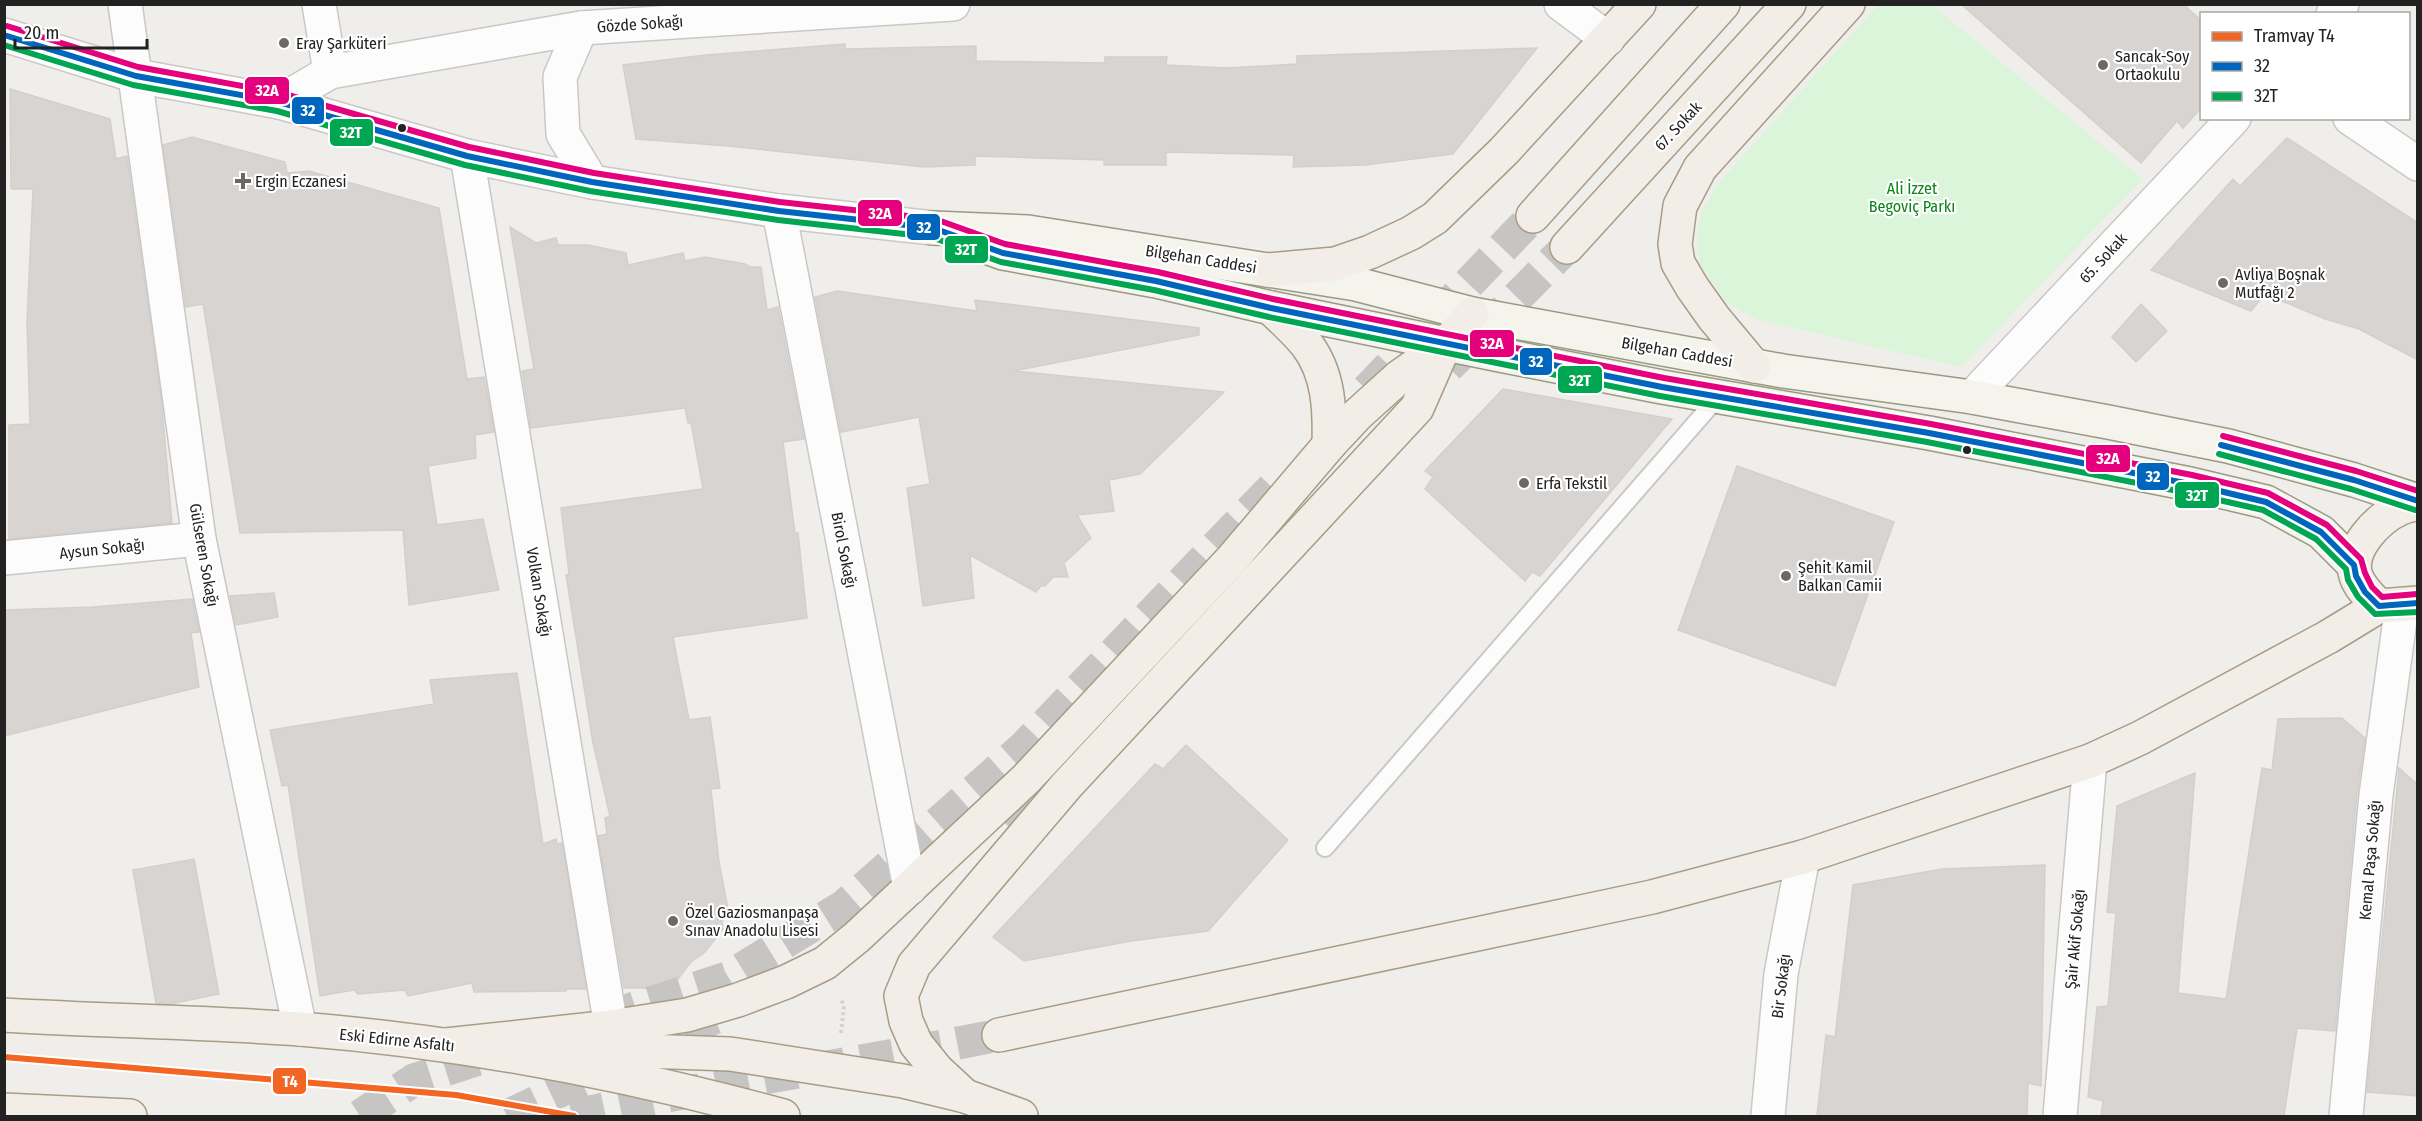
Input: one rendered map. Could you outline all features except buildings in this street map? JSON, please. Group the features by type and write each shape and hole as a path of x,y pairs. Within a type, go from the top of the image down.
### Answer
{"main road":[{"path":"1267,270 1335,264 1370,252 1411,233 1435,218 1504,151 1639,4"},
{"path":"1533,216 1723,4"},
{"name":"67. Sokak","path":"1566,247 1789,4"},
{"path":"1754,366 1714,318 1678,263 1676,244 1680,206 1701,168 1848,4"},
{"name":"Bilgehan Caddesi","path":"933,228 1028,232 1356,284 1472,314 1754,366 1972,397 2228,446 2354,480 2418,502"},
{"name":"Bilgehan Caddesi","path":"933,228 1003,253 1156,281 1270,308 1719,396 1951,437 2190,484 2266,502 2321,532 2354,565"},
{"path":"1270,308 1308,346 1321,371 1330,408 1329,445"},
{"path":"446,1045 611,1027 687,1016 786,982 825,963 910,888 1042,763 1233,558 1357,415 1399,377 1446,344 1472,314"},
{"path":"965,1096 937,1070 916,1044 906,1021 901,996 914,965 1067,785 1418,408 1446,344"},
{"path":"2399,605 2365,592 2356,576 2354,565 2360,546 2376,524 2398,509 2418,502"},
{"path":"999,1035 1652,897 1803,857 2090,761 2172,721 2328,637 2399,605"},
{"path":"910,888 942,930"},
{"name":"Eski Edirne Asfaltı","path":"4,1016 300,1029 446,1045 540,1059 635,1078 783,1116"},
{"path":"540,1059 613,1050 730,1054 903,1081 965,1096 1021,1116"},
{"path":"4,1110 130,1116"}],"street":[{"name":"Gülseren Sokağı","path":"125,4 199,539 300,1029"},
{"path":"279,102 330,72 319,4"},
{"name":"Gözde Sokağı","path":"330,72 581,27 953,4"},
{"path":"1561,4 1608,39"},
{"path":"581,27 560,77 563,134 592,182"},
{"name":"Bilgehan Caddesi","path":"4,35 136,76 279,102 466,156 592,182 779,212 933,228"},
{"name":"65. Sokak","path":"1972,397 2232,120"},
{"path":"2353,120 2418,164"},
{"name":"Volkan Sokağı","path":"466,156 611,1027"},
{"name":"Birol Sokağı","path":"779,212 910,888"},
{"name":"Aysun Sokağı","path":"4,558 199,539"},
{"name":"Kemal Paşa Sokağı","path":"2346,1116 2376,795 2399,605"},
{"name":"Şair Akif Sokağı","path":"2061,1116 2090,761"},
{"name":"Bir Sokağı","path":"1768,1116 1781,974 1803,857"}],"lane":[{"path":"1325,848 1719,396"}],"green space":[{"name":"Ali İzzet Begoviç Parkı","path":"1878,5 1932,5 2143,179 1961,367 1759,320 1728,304 1700,266 1697,241 1701,212 1717,185"}],"tunnel":[{"path":"1367,390 1533,216"},
{"path":"1448,367 1567,247"},
{"path":"604,1018 727,978 844,906 1024,747 1283,477"},
{"path":"1004,822 1093,734"},
{"path":"507,1116 722,1014"},
{"path":"572,1116 678,1094 999,1035"},
{"path":"360,1116 414,1080 506,1050"}],"tram line":[{"name":"T4","path":"4,1057 456,1095 574,1116"}],"transit line":[{"name":"32A","path":"7,26 138,67 281,93 469,147 594,173 780,202 935,219 1005,244 1158,272 1273,299 1664,378 1931,424 2192,475 2268,493 2327,525 2361,559 2372,587 2382,597 2417,594"},
{"name":"32","path":"4,35 136,76 279,102 467,156 592,182 779,211 933,228 1003,253 1156,281 1271,308 1662,387 1929,433 2190,484 2266,502 2321,532 2354,565 2356,576 2365,592 2379,606 2418,603"},
{"name":"32T","path":"4,45 133,85 277,111 465,165 590,191 778,220 931,237 1001,262 1154,290 1269,317 1660,396 1927,442 2263,510 2316,539 2346,569 2348,580 2358,597 2375,614 2418,612"},
{"name":"32A","path":"2223,436 2356,471 2418,491"},
{"name":"32","path":"2221,445 2354,480 2418,501"},
{"name":"32T","path":"2219,454 2351,489 2415,510"}],"place":[{"name":"Eray Şarküteri","path":"284,43"},
{"name":"Sancak-Soy Ortaokulu","path":"2103,65"},
{"name":"Ergin Eczanesi","path":"243,181"},
{"name":"Avliya Boşnak Mutfağı 2","path":"2223,283"},
{"name":"Erfa Tekstil","path":"1524,483"},
{"name":"Şehit Kamil Balkan Camii","path":"1786,576"},
{"name":"Özel Gaziosmanpaşa Sınav Anadolu Lisesi","path":"673,921"}]}
